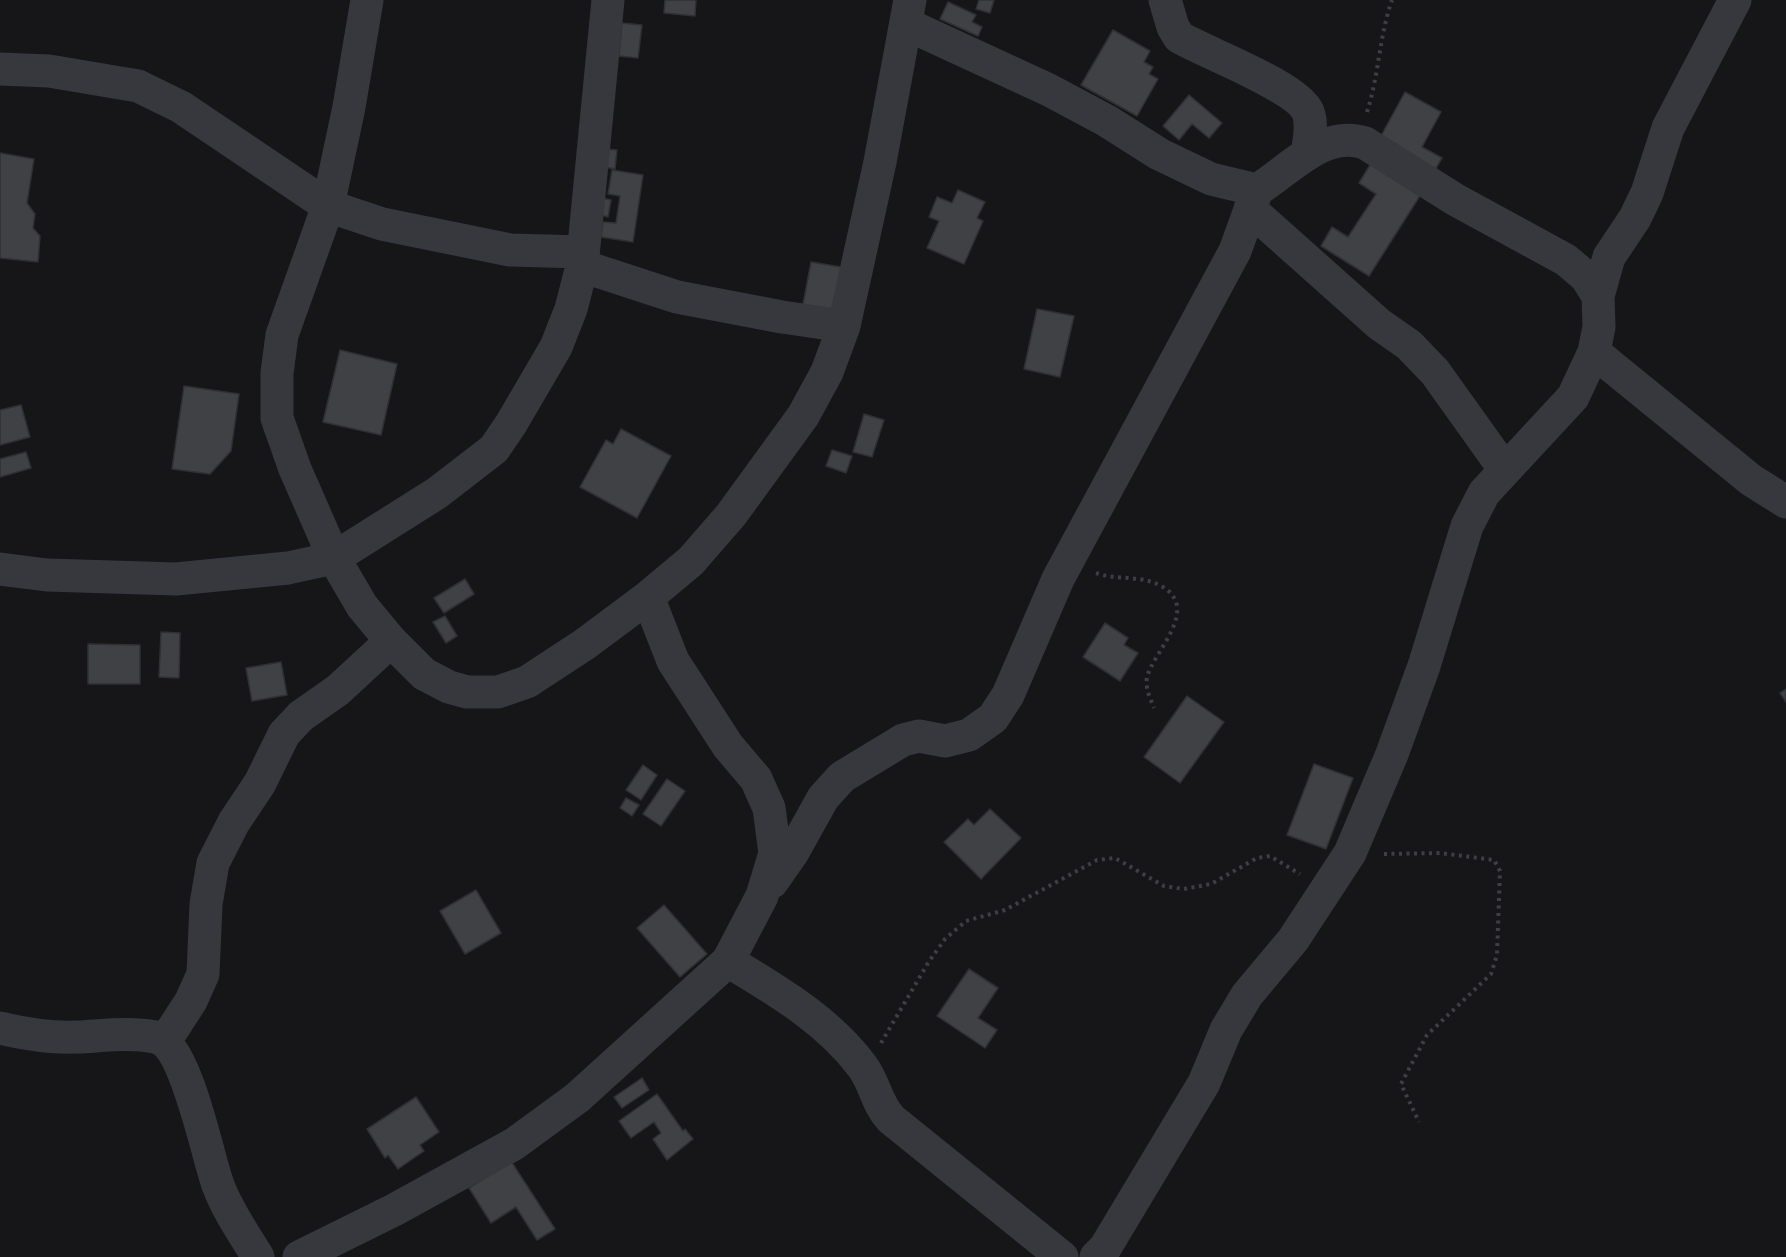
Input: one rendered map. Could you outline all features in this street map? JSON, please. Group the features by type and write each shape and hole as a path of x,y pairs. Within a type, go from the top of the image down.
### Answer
{"street":[{"path":"367,0 349,107 328,206 282,335 277,373 277,418 295,469 334,558 362,606 391,641 424,674 449,687 467,692 498,692 527,682 648,597 691,561 731,515 803,416 827,372 844,326 908,12 1107,121 1159,154 1253,200 1379,324 1409,345 1435,372 1505,470"},
{"path":"0,569 46,575 176,579 288,568 334,558 437,493 494,449 556,347 571,309 583,259 608,0"},
{"path":"1165,0 1173,27 1179,37 1284,89 1305,107 1310,129 1307,154"},
{"path":"1096,1257 1105,1248 1160,1160 1204,1083 1226,1030 1247,995 1293,940 1350,853 1392,754 1420,677 1467,525 1484,493 1573,397 1594,352 1599,327 1598,296 1609,257 1635,218 1647,193 1668,128 1735,0"},
{"path":"0,69 49,71 138,86 181,107 328,206 382,224 510,250 583,259 677,297 844,326"},
{"path":"298,1257 394,1210 514,1144 577,1098 728,961 762,896 793,852 823,798 842,777 903,740 919,736 945,741 969,735 993,718 1008,695 1067,561 1235,251 1253,200 1307,154 1336,140 1353,139 1365,143 1456,200 1566,260 1586,277 1598,296"},
{"path":"1594,352 1751,480 1786,502"},
{"path":"648,597 673,661 728,746 756,779 769,808 775,853 762,896"},
{"path":"165,1041 191,1001 203,974 206,904 213,863 234,822 260,783 284,734 301,716 338,690 391,641"},
{"path":"728,961 789,997 820,1023 864,1068 878,1102 891,1119 1062,1257"},
{"path":"0,1028 25,1034 74,1037 128,1035 157,1037 165,1041 177,1060 199,1118 218,1185 258,1257"}],"path":[{"path":"1353,139 1365,117 1376,85 1379,49 1392,0"},
{"path":"1067,561 1102,575 1140,578 1165,588 1176,603 1178,617 1147,678 1147,691 1154,708"},
{"path":"1350,853 1469,855 1494,860 1500,871 1497,955 1491,974 1427,1035 1401,1084 1419,1122"},
{"path":"864,1068 945,939 966,921 1005,910 1097,860 1115,858 1164,886 1184,889 1210,884 1257,858 1270,856 1326,890"}],"building":[{"path":"665,0 696,0 695,16 664,13"},
{"path":"979,0 994,0 990,13 976,9"},
{"path":"948,2 976,15 972,22 982,27 978,36 940,19"},
{"path":"622,23 642,25 638,58 619,56"},
{"path":"1113,30 1150,51 1144,62 1153,67 1149,74 1158,79 1137,116 1081,85"},
{"path":"1405,92 1441,112 1422,147 1442,158 1432,175 1376,145"},
{"path":"1189,95 1222,123 1209,138 1192,124 1179,140 1163,126"},
{"path":"606,149 617,150 615,169 604,167"},
{"path":"0,153 34,159 27,203 35,214 33,228 40,236 38,262 0,258"},
{"path":"1373,160 1423,191 1369,276 1321,246 1332,227 1348,237 1376,194 1359,183"},
{"path":"612,170 643,175 633,242 601,237 603,222 616,223 620,196 608,194"},
{"path":"958,190 985,202 977,218 983,221 964,264 927,248 939,221 929,217 937,197 952,203"},
{"path":"598,197 611,200 608,217 594,213"},
{"path":"811,262 841,267 832,316 802,310"},
{"path":"1037,309 1074,316 1060,377 1024,369"},
{"path":"340,350 397,364 381,435 323,422"},
{"path":"184,386 239,394 231,451 210,474 172,469"},
{"path":"21,405 30,437 0,445 0,410"},
{"path":"864,414 884,420 872,457 853,452"},
{"path":"621,429 671,456 637,518 580,487 606,440 613,444"},
{"path":"832,450 852,456 846,473 826,466"},
{"path":"26,452 31,468 0,477 0,459"},
{"path":"465,579 474,594 444,613 434,598"},
{"path":"445,616 457,636 446,643 433,622"},
{"path":"1105,623 1128,638 1124,645 1138,653 1120,681 1083,657"},
{"path":"161,632 180,633 179,678 159,677"},
{"path":"88,644 140,645 140,684 88,684"},
{"path":"281,662 287,695 252,701 246,668"},
{"path":"1786,689 1786,702 1780,693"},
{"path":"1187,696 1224,722 1180,783 1144,757"},
{"path":"1314,764 1353,778 1326,849 1287,835"},
{"path":"643,765 657,775 641,800 626,790"},
{"path":"667,779 685,791 661,826 643,814"},
{"path":"626,798 639,805 632,816 620,808"},
{"path":"990,809 1021,838 981,879 944,842 968,819 974,825"},
{"path":"476,890 501,933 465,954 440,911"},
{"path":"664,905 707,954 680,977 637,928"},
{"path":"969,969 998,988 978,1018 997,1030 985,1048 937,1016"},
{"path":"642,1078 649,1090 622,1108 614,1097"},
{"path":"657,1094 683,1131 685,1129 693,1139 667,1160 653,1139 661,1133 654,1122 631,1138 619,1121"},
{"path":"416,1097 439,1132 420,1145 424,1151 398,1169 388,1155 385,1158 367,1129"},
{"path":"511,1161 555,1229 537,1240 516,1207 491,1223 469,1188"}]}
